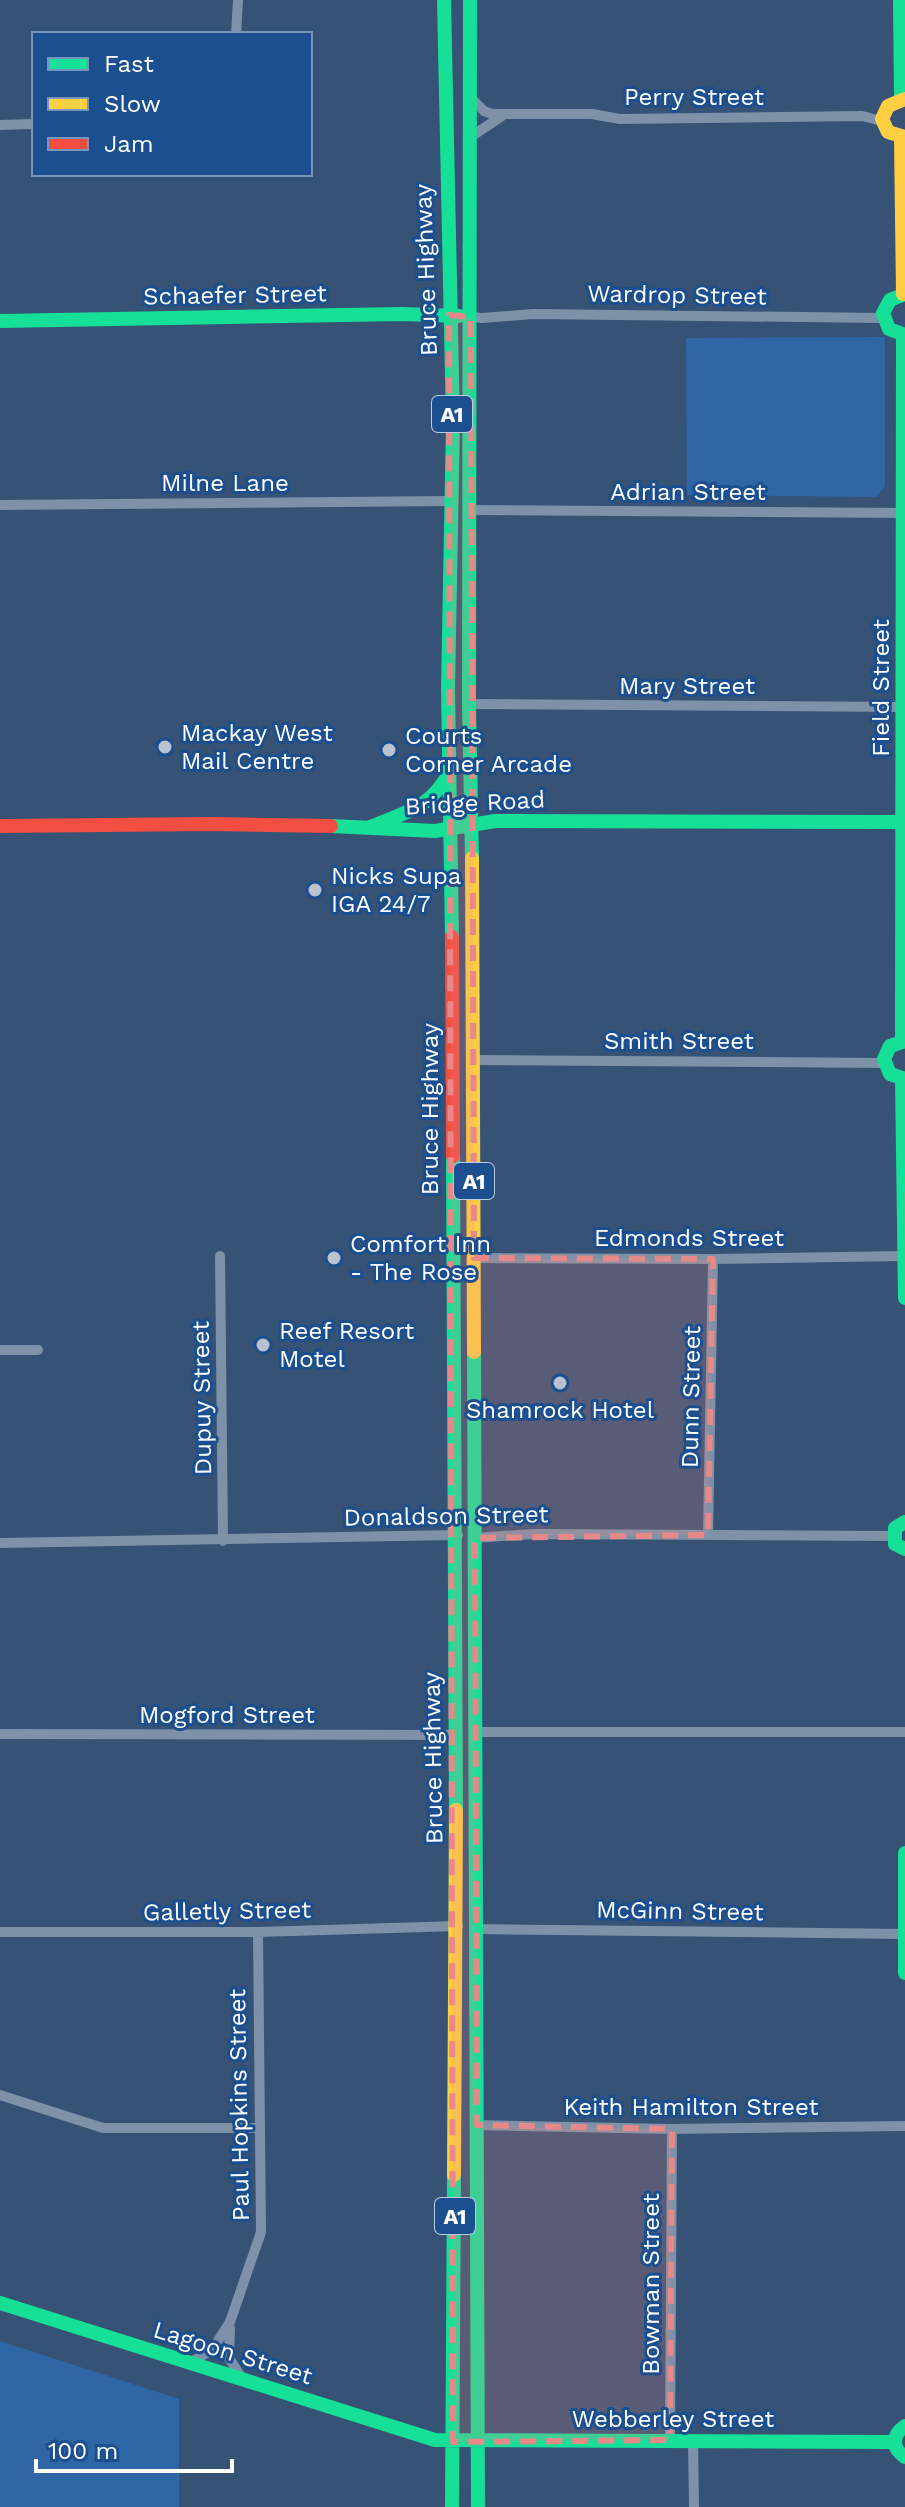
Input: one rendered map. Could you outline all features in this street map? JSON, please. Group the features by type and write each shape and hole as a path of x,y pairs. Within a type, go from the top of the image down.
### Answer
{"main road":[{"name":"Bruce Highway","path":"444,0 453,422 448,689 451,770 455,1926 452,2507"},
{"name":"Bruce Highway","path":"470,0 469,704 472,824 478,2507"},
{"path":"900,0 903,99 888,104 883,110 882,121 887,132 903,137 904,294 890,300 885,306 883,318 889,329 904,335"},
{"name":"Schaefer Street","path":"0,321 471,317"},
{"name":"Field Street","path":"904,335 904,1041"},
{"path":"370,827 422,808 444,785 451,770"},
{"name":"Bridge Road","path":"0,826 212,824 416,830 451,829 495,821 904,822"},
{"path":"904,1041 890,1046 884,1063 890,1074 904,1079 905,1298"},
{"path":"905,1522 895,1528 893,1536 895,1544 905,1549"},
{"path":"905,1853 905,1973"},
{"name":"Lagoon Street","path":"0,2303 428,2438 453,2442"},
{"path":"905,2426 897,2432 894,2442 897,2452 905,2457"},
{"name":"Webberley Street","path":"453,2442 894,2442"}],"street":[{"path":"236,32 238,0"},
{"name":"Perry Street","path":"470,97 484,111 507,114 592,114 620,119 862,116 882,121"},
{"path":"470,138 507,114"},
{"path":"0,125 32,124"},
{"name":"Wardrop Street","path":"471,317 533,314 883,318"},
{"name":"Milne Lane","path":"0,505 450,501"},
{"name":"Adrian Street","path":"471,510 904,513"},
{"name":"Mary Street","path":"469,704 904,707"},
{"name":"Smith Street","path":"473,1060 884,1063"},
{"name":"Dupuy Street","path":"220,1256 223,1541"},
{"name":"Edmonds Street","path":"474,1258 905,1256"},
{"name":"Dunn Street","path":"708,1535 713,1259"},
{"path":"0,1350 38,1350"},
{"name":"Donaldson Street","path":"0,1543 223,1541 454,1534 475,1538 534,1534 893,1536"},
{"path":"476,1732 905,1732"},
{"name":"Mogford Street","path":"0,1734 454,1735"},
{"name":"McGinn Street","path":"455,1926 477,1929 905,1934"},
{"name":"Galletly Street","path":"0,1932 258,1932 455,1926"},
{"name":"Paul Hopkins Street","path":"189,2363 212,2350 230,2322 261,2232 258,1932"},
{"path":"0,2095 103,2128 259,2128"},
{"name":"Keith Hamilton Street","path":"477,2125 672,2129 905,2126"},
{"name":"Bowman Street","path":"670,2440 672,2129"},
{"name":"Paul Hopkins Street","path":"230,2322 229,2358 241,2377"},
{"path":"693,2440 694,2507"}],"highlighted area":[{"path":"449,315 471,317 474,1258 713,1259 708,1535 475,1538 477,2125 672,2129 670,2440 453,2442"}],"shaded area":[{"path":"885,337 885,486 877,497 687,495 686,338"},
{"path":"0,2341 179,2399 179,2507 0,2507"}],"traffic: fast":[{"path":"444,0 453,422 448,689 452,937"},
{"path":"470,0 469,704 472,858"},
{"path":"900,0 901,99"},
{"path":"905,294 890,300 883,313 889,329 905,335"},
{"path":"0,321 402,314 459,316"},
{"path":"902,1041 903,335"},
{"path":"370,827 426,801 451,770"},
{"path":"331,826 435,831 495,821 905,822"},
{"path":"905,1041 890,1046 884,1059 890,1074 905,1079"},
{"path":"902,1079 905,1298"},
{"path":"453,1156 456,1810"},
{"path":"474,1352 478,2507"},
{"path":"905,1522 895,1528 895,1544 905,1549"},
{"path":"905,1853 905,1973"},
{"path":"452,2507 454,2175"},
{"path":"0,2303 435,2440 894,2442"},
{"path":"905,2426 895,2442 897,2450 905,2457"}],"traffic: slow":[{"path":"905,99 888,106 882,119 888,132 905,137"},
{"path":"901,138 903,294"},
{"path":"472,858 474,1352"},
{"path":"454,2175 456,1810"}],"traffic: jam":[{"path":"0,826 331,826"},
{"path":"452,937 453,1156"}],"place":[{"name":"Mackay West Mail Centre","path":"165,747"},
{"name":"Courts Corner Arcade","path":"389,750"},
{"name":"Nicks Supa IGA 24/7","path":"315,890"},
{"name":"Comfort Inn - The Rose","path":"334,1258"},
{"name":"Reef Resort Motel","path":"263,1345"},
{"name":"Shamrock Hotel","path":"560,1383"}]}
